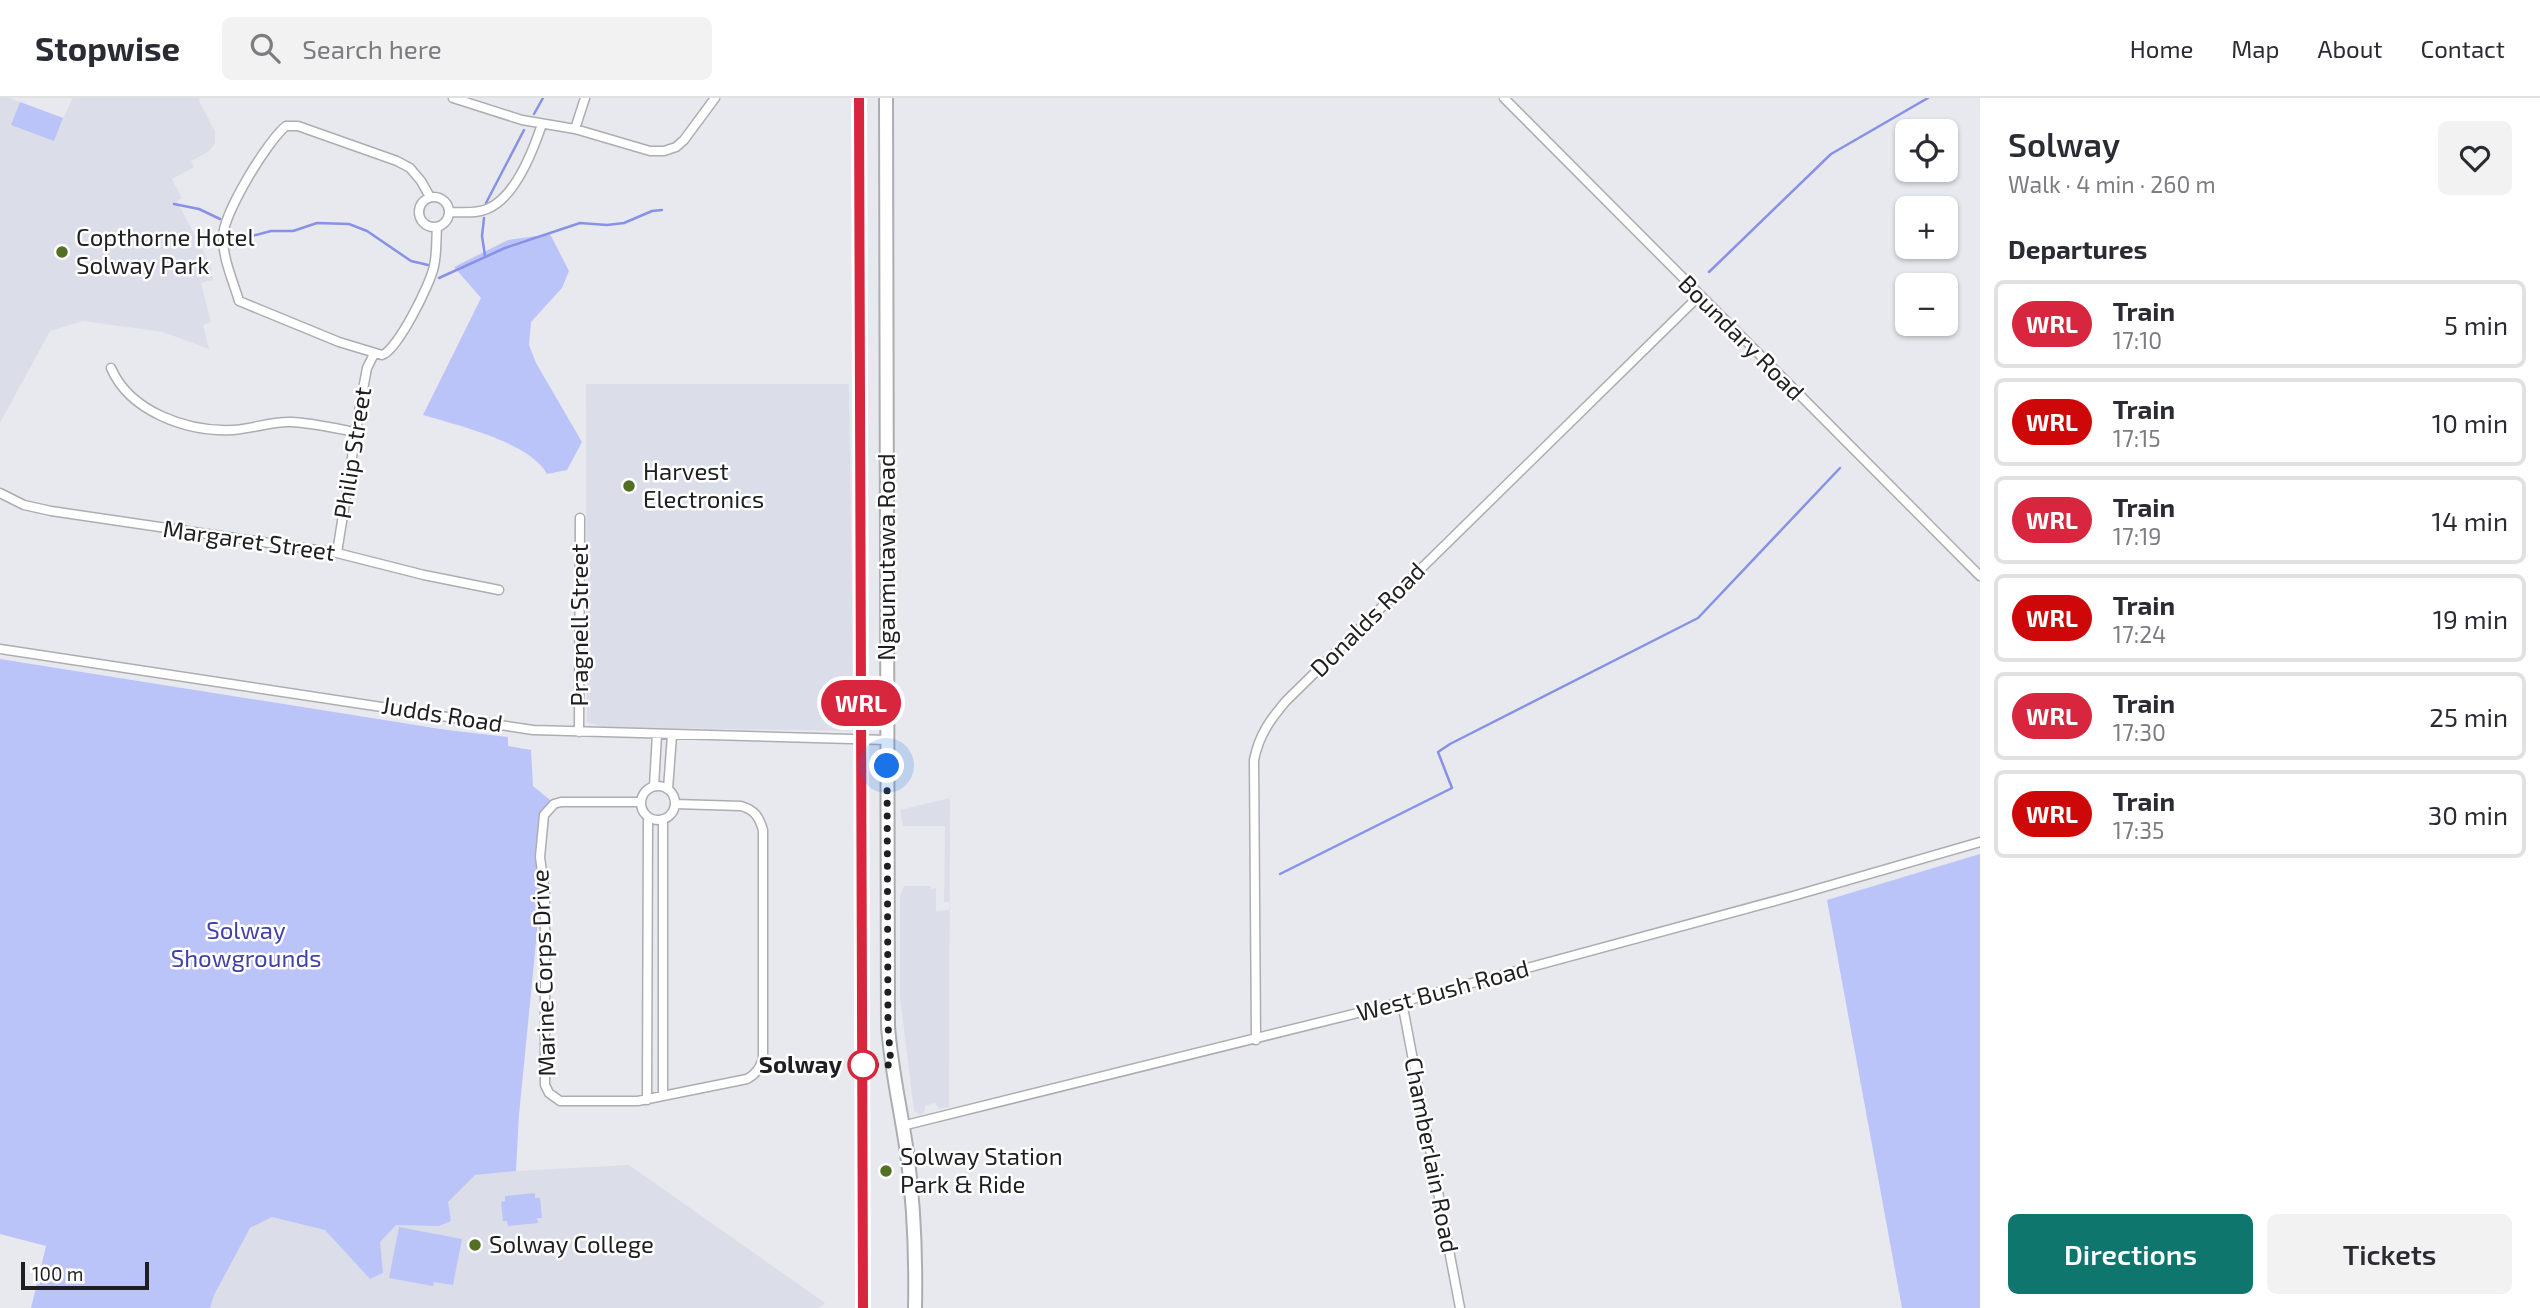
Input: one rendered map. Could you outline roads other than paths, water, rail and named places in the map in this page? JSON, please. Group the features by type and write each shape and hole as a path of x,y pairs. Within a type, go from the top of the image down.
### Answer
{"main road":[{"name":"Ngaumutawa Road","path":"886,98 888,1026 891,1065 912,1199 915,1308"}],"street":[{"path":"453,98 494,112 575,129 650,151 664,151 676,147 715,98"},
{"path":"575,129 585,98"},
{"name":"Boundary Road","path":"1504,98 1980,576"},
{"path":"449,212 486,210 501,200 533,152 542,124"},
{"path":"429,197 421,204 418,213 423,223 437,227 446,222 449,212 443,200 429,197 416,174 397,161 298,126 286,126 268,146 223,230 224,251 239,301 374,354 387,354 425,292 435,265 437,227"},
{"name":"Donalds Road","path":"1256,1040 1254,760 1258,740 1269,720 1429,559 1699,296"},
{"name":"Philip Street","path":"337,553 355,432 368,368 374,354"},
{"path":"111,368 119,386 151,410 177,423 205,430 236,430 290,422 355,432"},
{"name":"Margaret Street","path":"0,494 24,505 51,511 337,553 499,590"},
{"name":"Pragnell Street","path":"579,732 580,518"},
{"name":"Judds Road","path":"0,649 533,730 887,740"},
{"path":"654,786 657,734"},
{"path":"668,789 671,735"},
{"path":"647,1100 648,817 641,802 645,792 654,786 668,789 675,804 670,815 663,819 648,817"},
{"name":"Marine Corps Drive","path":"641,802 561,802 554,804 544,816 540,857 545,894 545,1085 549,1093 559,1101 647,1100 747,1079 755,1074 763,1059 763,830 760,819 749,808 741,806 675,804"},
{"path":"663,819 663,1096"},
{"name":"West Bush Road","path":"902,1126 1402,1002 1793,896 1980,842"},
{"path":"648,903 661,903"},
{"path":"648,975 662,975"},
{"name":"Chamberlain Road","path":"1402,1002 1460,1308"},
{"path":"649,1047 661,1046"}],"waterway":[{"path":"534,114 543,98"},
{"path":"1709,272 1831,154 1928,98"},
{"path":"486,203 524,130"},
{"path":"174,204 199,209 220,219"},
{"path":"439,278 505,248 580,223 624,223 652,211 662,210"},
{"path":"484,218 482,236 485,256"},
{"path":"229,230 236,236 248,237 271,231 293,231 317,223 349,224 367,231 411,261 428,265"},
{"path":"1280,874 1452,788 1438,752 1450,744 1698,618 1840,468"}],"railway":[{"path":"859,98 863,1308"}],"train":[{"name":"WRL","path":"859,98 863,1308"}],"place":[{"name":"Copthorne Hotel Solway Park","path":"62,252"},
{"name":"Harvest Electronics","path":"629,486"},
{"name":"Solway","path":"863,1065"},
{"name":"Solway Station Park & Ride","path":"886,1171"},
{"name":"Solway College","path":"475,1245"}],"park label":[{"name":"Solway Showgrounds","path":"246,945"}]}
